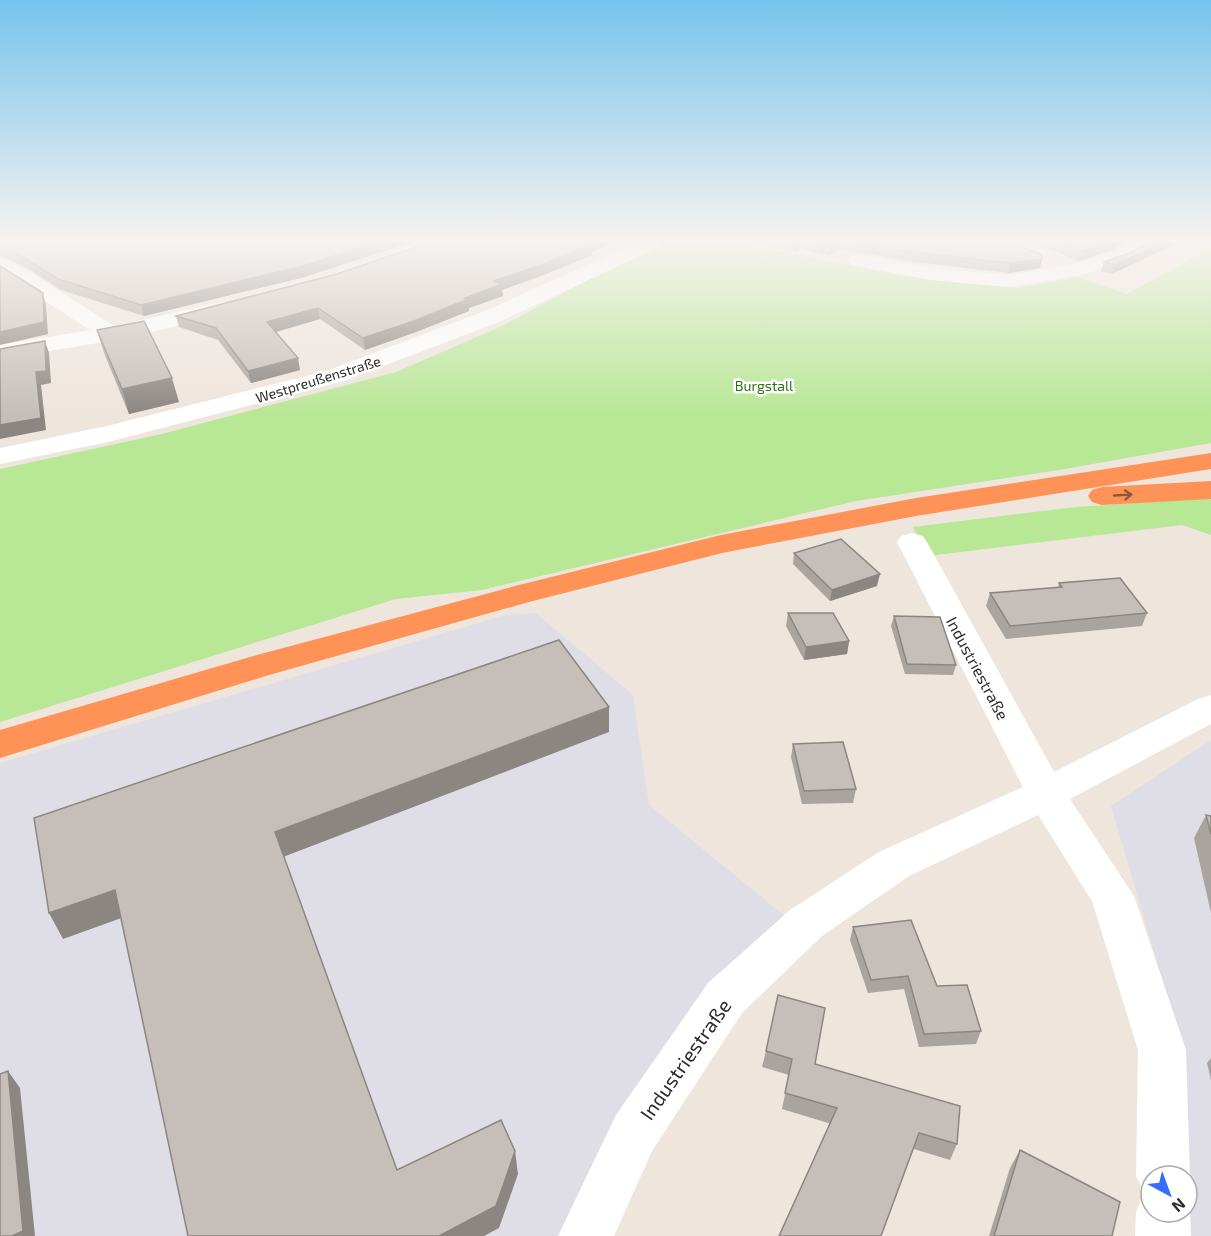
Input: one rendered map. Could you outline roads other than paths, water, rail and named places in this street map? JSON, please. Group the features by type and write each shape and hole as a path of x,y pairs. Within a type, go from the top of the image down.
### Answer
{"highway":[{"path":"0,744 257,667 519,595 721,544 898,522 1001,492 1211,461"},
{"path":"1001,492 1100,496 1211,490"}],"street":[{"path":"57,300 110,334"},
{"name":"Westpreußenstraße","path":"0,456 108,434 335,376 493,316 529,300"},
{"path":"0,352 110,334 243,304"},
{"name":"Industriestraße","path":"898,522 1046,794 1112,896 1162,1050 1163,1164"},
{"name":"Industriestraße","path":"586,1236 634,1133 725,998 806,923 894,864 1046,794 1211,708"}],"park label":[{"name":"Burgstall","path":"764,385"}]}
